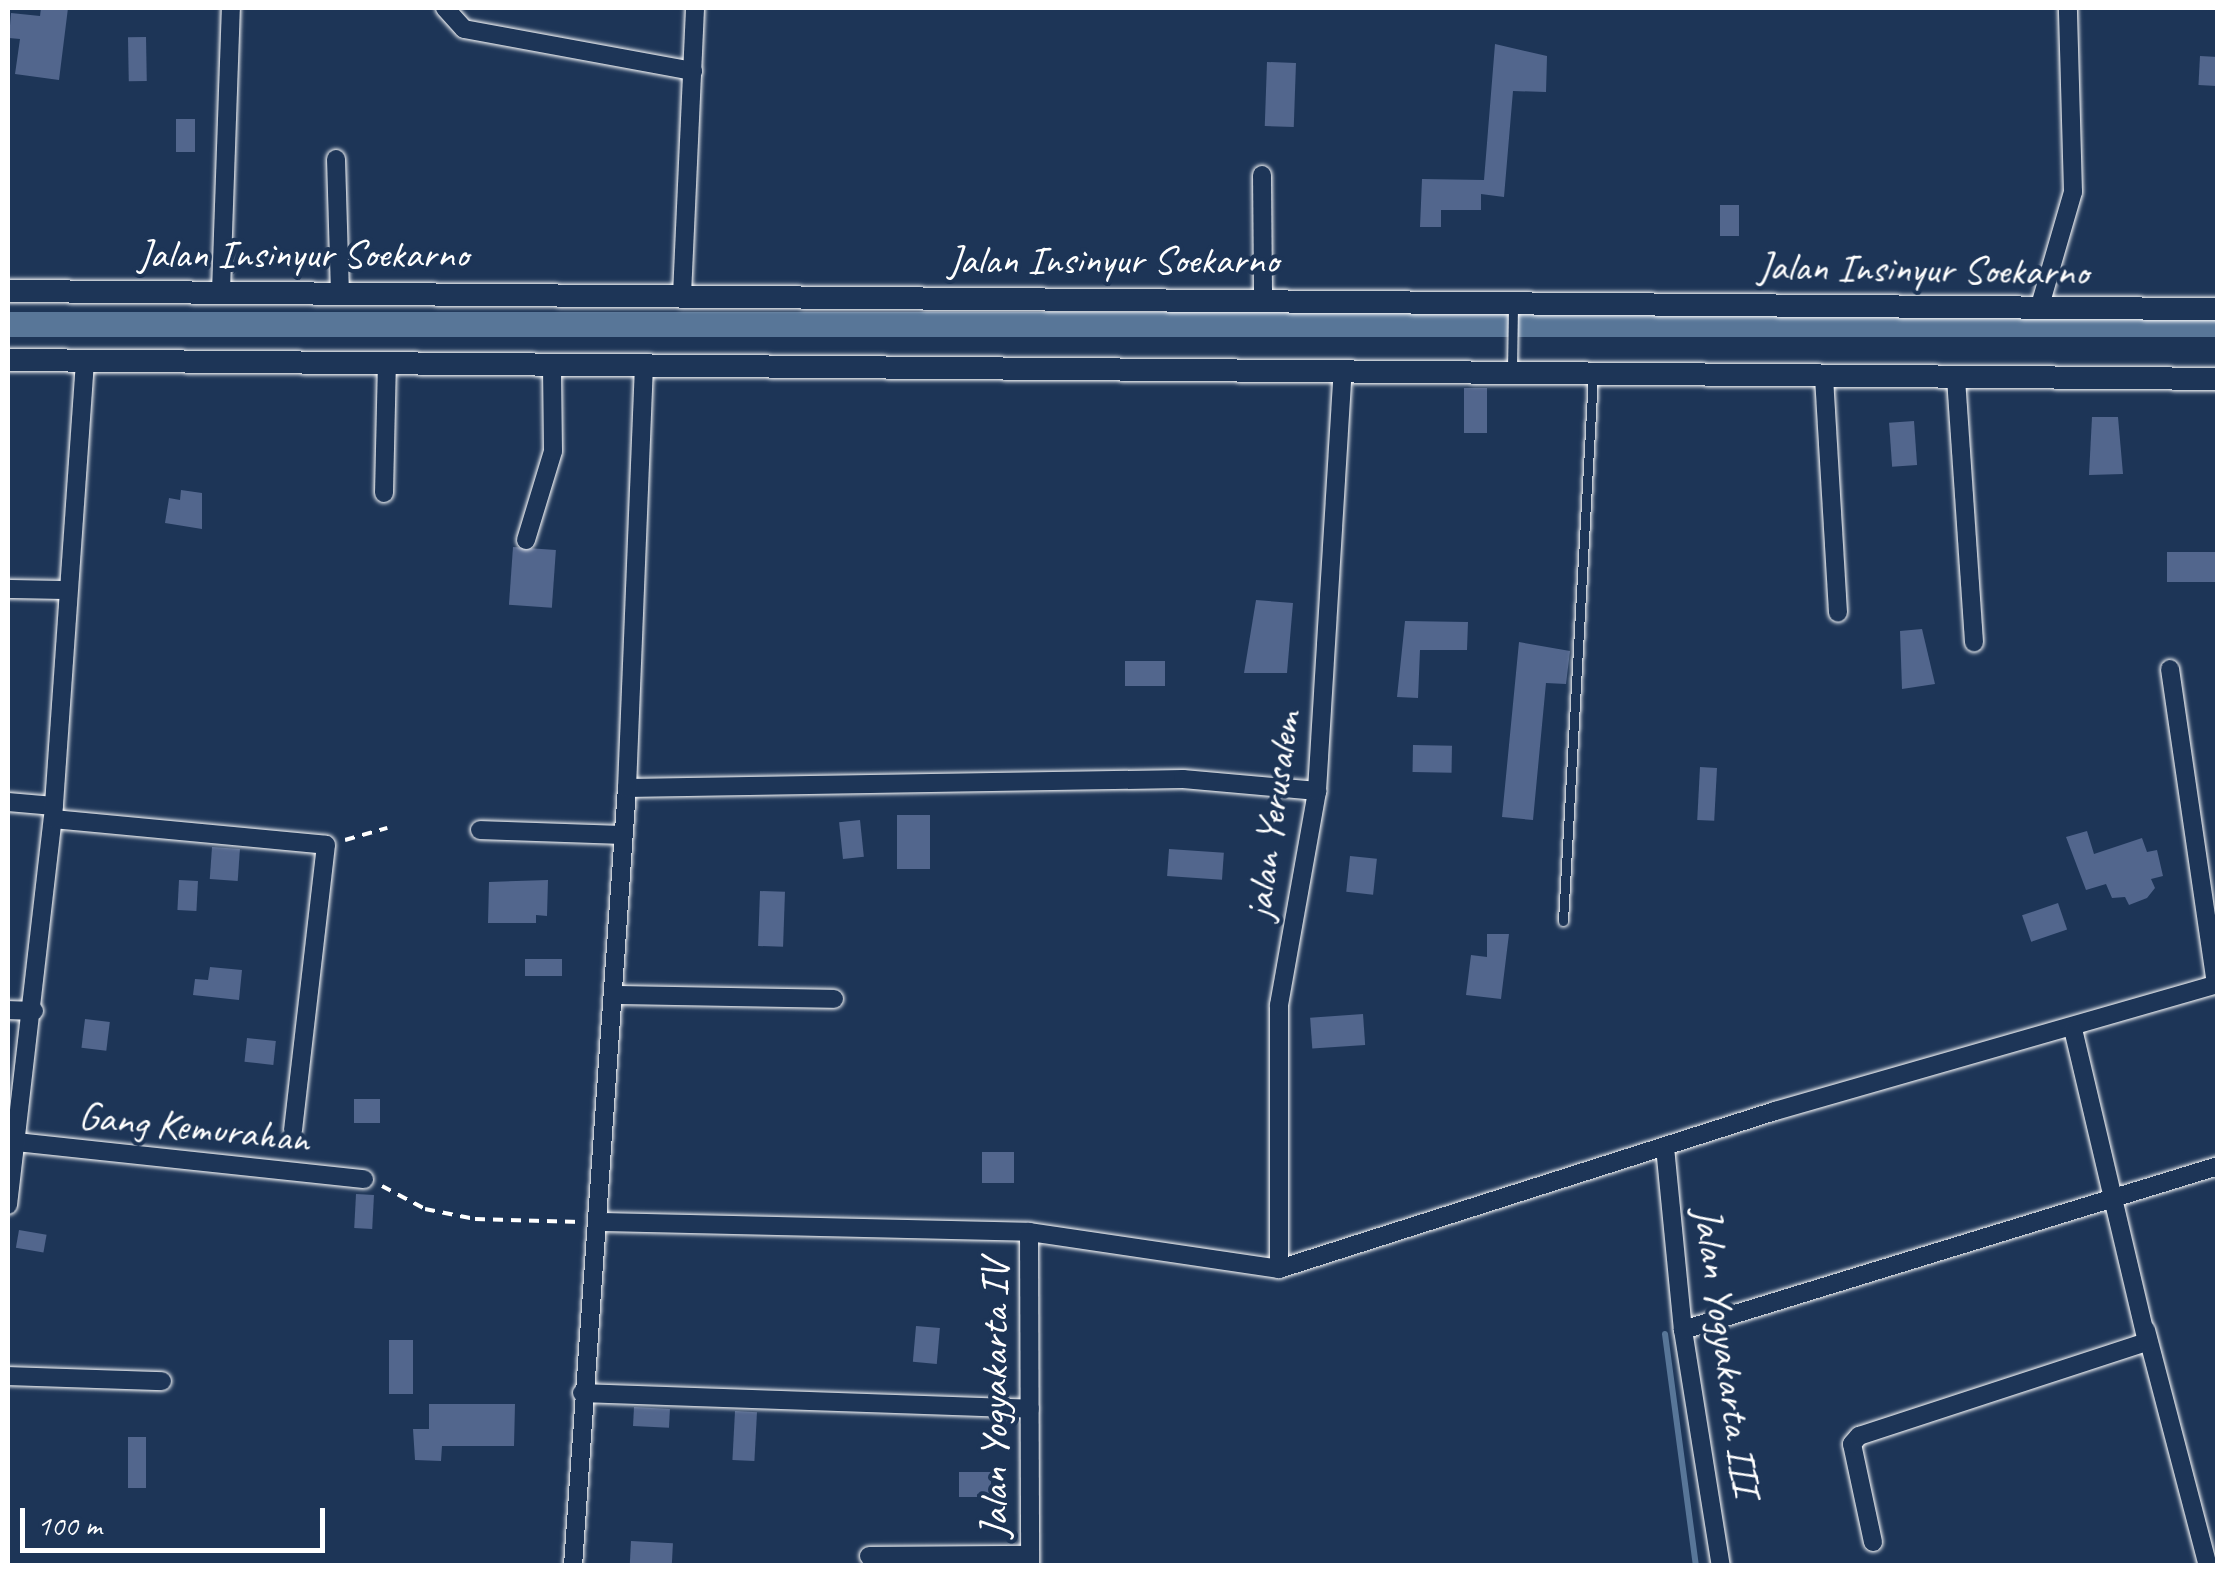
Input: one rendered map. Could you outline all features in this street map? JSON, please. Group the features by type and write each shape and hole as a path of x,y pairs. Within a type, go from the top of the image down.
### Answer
{"street":[{"path":"222,291 231,8"},
{"path":"445,8 464,29 693,71"},
{"path":"682,295 695,8"},
{"path":"2038,308 2073,192 2068,8"},
{"path":"336,159 340,290"},
{"path":"1262,175 1263,298"},
{"name":"Jalan Insinyur Soekarno","path":"8,292 340,290 1263,298 1513,313 2218,309"},
{"path":"8,360 2218,380"},
{"path":"8,1205 34,1010 54,812 86,361"},
{"path":"384,493 387,362"},
{"path":"526,540 553,451 552,364"},
{"path":"573,1566 582,1393 600,1222 621,834 627,788 644,364"},
{"name":"jalan Yerusalem","path":"1279,1268 1279,1006 1316,791 1343,371"},
{"path":"1824,377 1838,614"},
{"path":"1956,378 1974,642"},
{"path":"8,588 67,590"},
{"path":"600,1222 1029,1232 1279,1268 1665,1147 2073,1030 2217,984 2170,669"},
{"path":"627,788 1183,779 1316,791"},
{"path":"8,802 54,812 326,844 293,1130"},
{"path":"480,830 621,834"},
{"path":"614,995 834,999"},
{"path":"8,1010 34,1010"},
{"path":"2073,1030 2208,1566"},
{"name":"Gang Kemurahan","path":"16,1142 364,1179"},
{"name":"Jalan Yogyakarta III","path":"1665,1147 1683,1330 1721,1566"},
{"path":"1683,1330 2218,1166"},
{"name":"Jalan Yogyakarta IV","path":"1029,1232 1030,1560"},
{"path":"1873,1542 1852,1444 1859,1436 2141,1346 2146,1330"},
{"path":"8,1376 162,1381"},
{"path":"582,1393 1030,1409"},
{"path":"870,1556 1030,1560"}],"lane":[{"path":"1512,373 1513,313"},
{"path":"1563,921 1594,374"}],"path":[{"path":"326,844 387,828"},
{"path":"364,1179 425,1209 475,1219 600,1222"}],"water":[{"path":"8,312 2217,312 2217,337 8,337"}],"building":[{"path":"41,8 68,8 59,80 15,74 20,39 9,38 11,13 40,16"},
{"path":"128,37 146,37 147,81 129,81"},
{"path":"1495,44 1547,56 1546,92 1513,91 1504,197 1481,194 1481,210 1441,210 1441,227 1420,227 1422,179 1484,180"},
{"path":"2200,56 2218,57 2216,86 2198,85"},
{"path":"1267,62 1296,63 1294,127 1265,126"},
{"path":"176,119 195,119 195,152 176,152"},
{"path":"1720,205 1739,205 1739,236 1720,236"},
{"path":"1464,388 1487,388 1487,433 1464,433"},
{"path":"2092,417 2118,417 2123,474 2089,475"},
{"path":"1914,421 1917,465 1892,467 1889,423"},
{"path":"181,490 202,493 202,529 165,523 169,498 180,500"},
{"path":"513,547 556,550 552,608 509,605"},
{"path":"2167,552 2218,552 2218,582 2167,582"},
{"path":"1256,600 1293,603 1287,673 1244,673"},
{"path":"1405,621 1468,622 1467,650 1420,650 1418,698 1397,697"},
{"path":"1922,629 1935,684 1902,689 1900,631"},
{"path":"1519,642 1570,651 1566,684 1546,683 1533,820 1502,817"},
{"path":"1125,661 1165,661 1165,686 1125,686"},
{"path":"1413,745 1452,746 1452,773 1413,772"},
{"path":"1700,767 1717,768 1714,821 1697,820"},
{"path":"897,815 930,815 930,869 897,869"},
{"path":"860,820 864,857 843,859 839,822"},
{"path":"2087,831 2094,854 2142,838 2147,852 2157,850 2163,876 2151,879 2155,888 2147,898 2129,905 2125,897 2112,898 2106,884 2086,890 2066,837"},
{"path":"212,847 240,849 238,881 210,879"},
{"path":"1169,849 1224,853 1222,880 1167,876"},
{"path":"1350,856 1377,859 1373,895 1346,892"},
{"path":"179,880 198,881 196,911 177,910"},
{"path":"548,880 547,916 536,915 536,923 488,923 489,882"},
{"path":"760,891 785,892 783,947 758,946"},
{"path":"2058,903 2067,929 2031,942 2022,915"},
{"path":"1487,934 1509,934 1501,999 1466,995 1471,955 1487,957"},
{"path":"525,959 562,959 562,976 525,976"},
{"path":"210,967 242,970 239,1000 193,995 195,979 208,980"},
{"path":"1363,1014 1365,1045 1312,1049 1310,1018"},
{"path":"85,1019 110,1022 106,1051 81,1048"},
{"path":"247,1038 276,1041 273,1065 244,1062"},
{"path":"354,1099 380,1099 380,1123 354,1123"},
{"path":"982,1152 1014,1152 1014,1183 982,1183"},
{"path":"356,1194 374,1195 372,1229 354,1228"},
{"path":"19,1230 47,1235 43,1253 16,1248"},
{"path":"916,1326 940,1328 937,1364 913,1362"},
{"path":"389,1340 413,1340 413,1394 389,1394"},
{"path":"429,1404 515,1404 514,1446 442,1446 441,1461 415,1460 413,1429 429,1429"},
{"path":"634,1407 670,1409 669,1428 633,1426"},
{"path":"735,1411 757,1412 754,1461 732,1460"},
{"path":"128,1437 146,1437 146,1488 128,1488"},
{"path":"959,1472 991,1472 991,1497 959,1497"},
{"path":"631,1541 673,1543 672,1566 630,1566"}],"waterway":[{"path":"1665,1334 1696,1566"}]}
